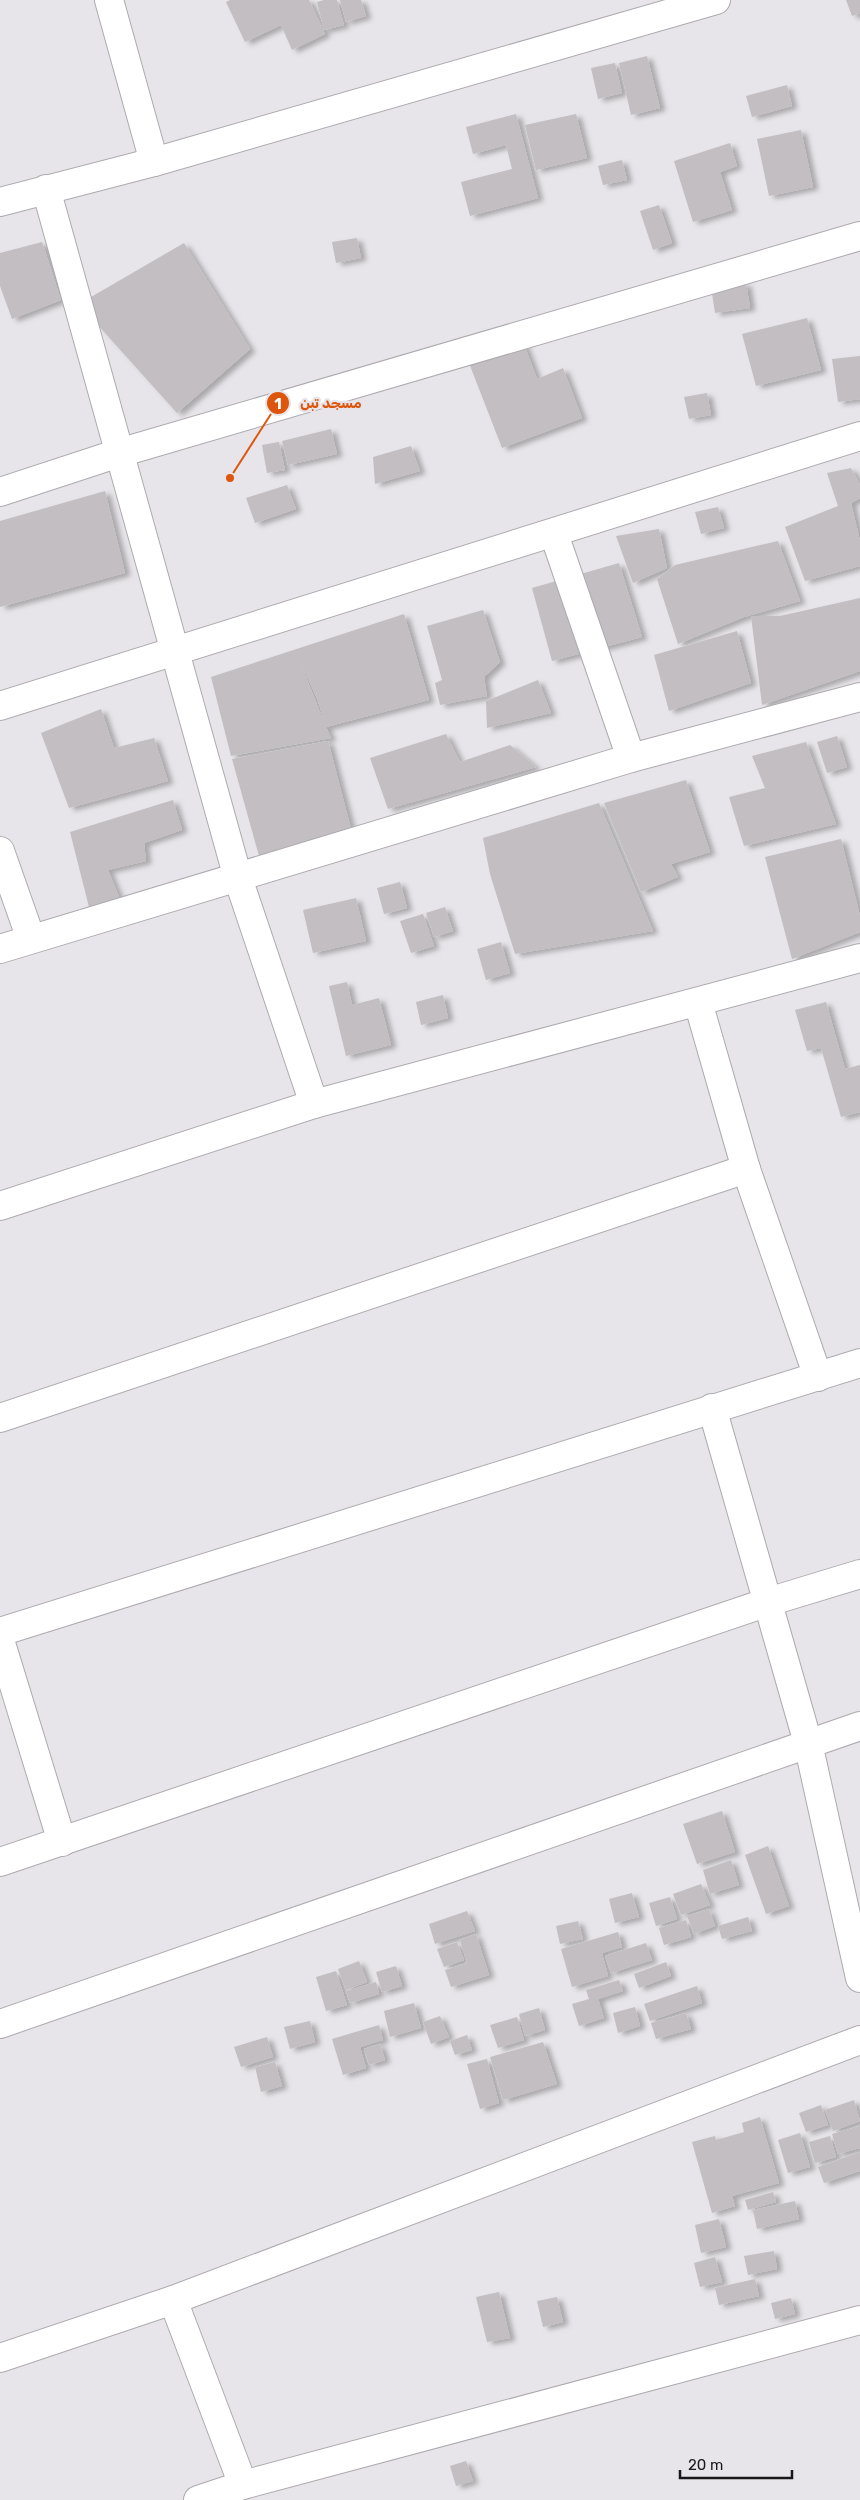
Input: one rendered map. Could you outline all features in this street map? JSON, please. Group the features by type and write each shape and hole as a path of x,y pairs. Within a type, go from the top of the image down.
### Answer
{"street":[{"path":"109,0 154,162"},
{"path":"0,202 154,162 716,0"},
{"path":"46,189 119,453 177,652 238,878 314,1104"},
{"path":"0,492 119,453 860,236"},
{"path":"0,706 554,534 860,436"},
{"path":"554,534 631,758"},
{"path":"0,949 631,758 860,697"},
{"path":"0,851 31,940"},
{"path":"0,1206 314,1104 860,958"},
{"path":"698,1002 746,1169 818,1377"},
{"path":"0,1418 746,1169"},
{"path":"0,1632 860,1363"},
{"path":"712,1408 808,1743 860,1978"},
{"path":"0,1862 768,1602 860,1574"},
{"path":"0,1640 62,1842"},
{"path":"0,2024 860,1726"},
{"path":"0,2358 173,2300 860,2040"},
{"path":"173,2300 243,2485"},
{"path":"198,2500 243,2485 860,2320"}],"building":[{"path":"230,0 309,0 325,34 292,50 281,25 245,42 226,2"},
{"path":"337,0 344,25 324,30 317,2"},
{"path":"340,0 361,0 366,16 346,22"},
{"path":"846,0 860,0 860,13 852,16"},
{"path":"647,56 660,108 631,115 619,63"},
{"path":"615,63 622,93 598,99 591,68"},
{"path":"787,85 792,106 752,117 746,96"},
{"path":"516,114 538,198 470,216 461,182 512,169 506,145 473,154 466,127"},
{"path":"576,114 587,158 536,170 525,125"},
{"path":"801,130 813,187 769,196 757,139"},
{"path":"730,143 737,166 720,172 732,210 693,222 674,161"},
{"path":"622,160 627,180 603,185 598,166"},
{"path":"659,205 672,243 653,250 640,211"},
{"path":"357,238 361,258 336,263 332,242"},
{"path":"42,242 61,300 12,319 0,286 0,253"},
{"path":"184,243 250,349 177,413 79,304"},
{"path":"746,283 750,308 715,313 711,287"},
{"path":"807,318 821,370 756,386 742,334"},
{"path":"523,342 537,379 563,368 582,418 502,448 469,363"},
{"path":"860,356 860,399 838,402 832,359"},
{"path":"707,393 711,415 689,419 684,397"},
{"path":"331,429 337,454 288,465 282,441"},
{"path":"279,442 285,470 267,473 262,445"},
{"path":"411,446 420,471 375,484 373,457"},
{"path":"851,468 860,485 860,498 851,503 860,541 860,566 805,581 785,527 838,506 827,473"},
{"path":"287,485 296,509 255,523 246,498"},
{"path":"105,491 125,573 0,607 0,521"},
{"path":"718,507 724,528 701,534 695,512"},
{"path":"659,529 667,568 633,583 616,536"},
{"path":"778,541 800,601 744,617 678,644 657,579 675,565"},
{"path":"619,563 642,637 552,661 532,588"},
{"path":"860,598 860,671 762,705 751,616 780,616"},
{"path":"483,610 500,662 484,677 487,696 440,705 435,683 442,680 427,626"},
{"path":"404,614 429,700 326,727 331,738 231,756 211,677","holes":["298,657 318,700 325,725"]},
{"path":"737,631 751,683 669,711 654,655"},
{"path":"538,680 551,713 487,728 486,701"},
{"path":"101,709 114,748 154,738 168,781 69,808 41,733"},
{"path":"446,734 460,762 510,745 536,767 388,809 370,758"},
{"path":"837,736 847,767 827,773 817,742"},
{"path":"328,741 351,829 259,856 232,759"},
{"path":"806,742 836,824 744,846 729,797 765,788 752,756"},
{"path":"686,780 710,852 671,864 678,877 641,892 604,803"},
{"path":"173,800 182,830 144,843 146,861 108,870 119,897 89,907 70,832"},
{"path":"599,803 653,931 515,954 490,874 483,838"},
{"path":"841,839 860,916 860,932 792,959 765,857"},
{"path":"400,882 407,908 384,914 377,888"},
{"path":"356,898 366,941 313,953 303,910"},
{"path":"445,907 453,931 434,937 426,913"},
{"path":"423,914 434,946 411,953 400,921"},
{"path":"501,942 510,973 486,980 477,949"},
{"path":"347,982 352,1005 379,998 391,1045 346,1056 329,986"},
{"path":"443,995 448,1018 421,1025 416,1002"},
{"path":"826,1002 845,1069 860,1065 860,1112 841,1117 821,1048 807,1051 795,1010"},
{"path":"722,1811 735,1852 697,1864 683,1824"},
{"path":"768,1846 789,1906 766,1914 745,1855"},
{"path":"731,1860 739,1885 710,1894 703,1870"},
{"path":"701,1884 710,1905 681,1915 673,1894"},
{"path":"632,1893 639,1917 615,1923 609,1899"},
{"path":"670,1897 677,1919 656,1926 649,1903"},
{"path":"709,1909 715,1926 694,1934 687,1916"},
{"path":"467,1911 475,1931 435,1944 429,1924"},
{"path":"748,1917 752,1931 722,1939 718,1926"},
{"path":"686,1920 691,1937 664,1945 659,1928"},
{"path":"578,1921 583,1939 560,1944 556,1926"},
{"path":"618,1932 622,1947 602,1953 608,1976 572,1987 561,1949"},
{"path":"476,1934 489,1975 451,1987 445,1970 467,1963 460,1940"},
{"path":"457,1942 464,1960 444,1967 437,1949"},
{"path":"646,1943 652,1960 611,1973 605,1956"},
{"path":"359,1961 367,1982 346,1990 338,1969"},
{"path":"666,1962 671,1976 639,1988 634,1974"},
{"path":"396,1966 402,1986 382,1992 376,1972"},
{"path":"336,1971 347,2005 326,2011 316,1977"},
{"path":"619,1980 623,1991 598,1999 604,2018 579,2026 572,2004 589,1999 586,1990"},
{"path":"376,1982 379,1994 350,2003 346,1991"},
{"path":"697,1986 702,2003 650,2021 644,2004"},
{"path":"414,2003 421,2028 390,2037 384,2011"},
{"path":"635,2007 640,2026 618,2033 613,2013"},
{"path":"539,2008 545,2030 525,2036 519,2014"},
{"path":"686,2013 691,2029 656,2039 651,2023"},
{"path":"440,2016 449,2037 431,2044 423,2022"},
{"path":"517,2017 524,2040 498,2048 490,2025"},
{"path":"310,2021 315,2042 290,2049 284,2027"},
{"path":"379,2025 383,2040 360,2047 366,2068 343,2075 332,2039"},
{"path":"467,2035 472,2050 455,2055 450,2041"},
{"path":"267,2037 273,2057 241,2067 234,2047"},
{"path":"543,2042 557,2084 503,2100 490,2057"},
{"path":"380,2044 385,2060 369,2065 364,2049"},
{"path":"487,2059 499,2103 480,2109 467,2064"},
{"path":"275,2062 282,2086 261,2092 255,2067"},
{"path":"854,2100 860,2121 833,2131 825,2110"},
{"path":"821,2105 828,2125 806,2132 799,2113"},
{"path":"760,2117 779,2183 732,2196 735,2206 712,2213 692,2142 715,2136 716,2140 744,2132 742,2123"},
{"path":"860,2126 860,2148 838,2154 832,2134"},
{"path":"800,2133 810,2167 788,2173 778,2140"},
{"path":"830,2136 836,2157 815,2163 809,2142"},
{"path":"860,2152 860,2171 824,2183 818,2167"},
{"path":"773,2192 776,2202 748,2210 745,2200"},
{"path":"795,2201 799,2219 757,2229 753,2210"},
{"path":"719,2219 726,2247 701,2253 695,2225"},
{"path":"774,2251 777,2269 748,2275 744,2256"},
{"path":"715,2257 722,2282 700,2287 694,2263"},
{"path":"755,2279 759,2296 719,2305 715,2288"},
{"path":"499,2292 510,2338 487,2342 476,2297"},
{"path":"557,2297 563,2322 543,2327 537,2301"},
{"path":"791,2298 795,2314 775,2319 771,2303"},
{"path":"466,2461 473,2481 456,2486 450,2466"}],"place":[{"name":"مسجد تبن","path":"230,478"}]}
